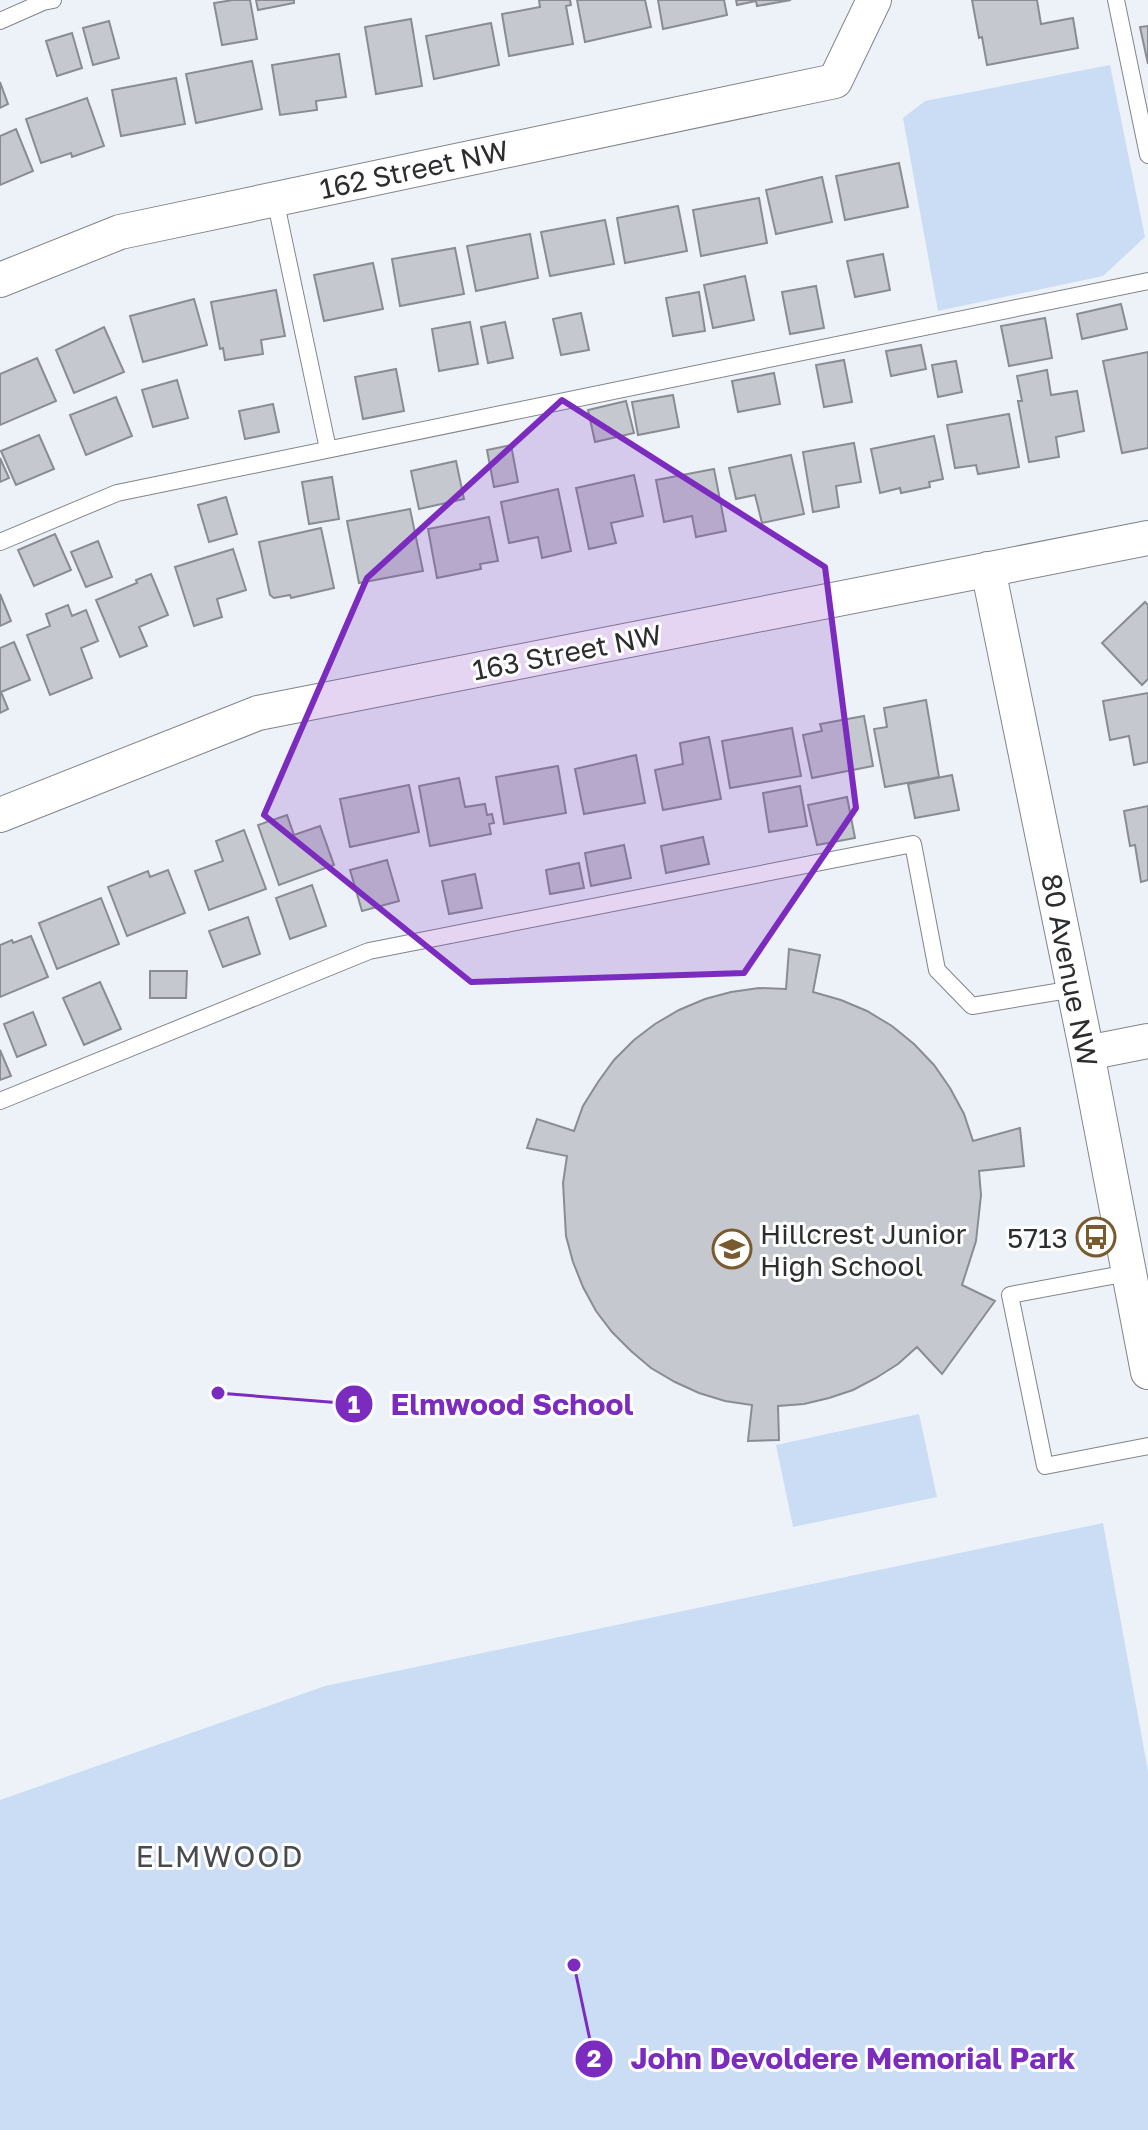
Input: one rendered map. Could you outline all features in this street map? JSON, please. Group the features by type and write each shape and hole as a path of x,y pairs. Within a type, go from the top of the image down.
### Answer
{"street":[{"name":"162 Street NW","path":"0,280 120,232 835,81 874,0"},
{"name":"163 Street NW","path":"0,815 258,713 1148,538"},
{"name":"80 Avenue NW","path":"988,569 1087,1053 1148,1372"},
{"path":"1087,1053 1148,1041"}],"lane":[{"path":"0,21 53,0"},
{"path":"1116,0 1148,155"},
{"path":"275,199 328,449"},
{"path":"0,542 117,493 1148,281"},
{"path":"0,1101 369,951 913,844 937,970 972,1006 1074,989"},
{"path":"1128,1273 1010,1295 1045,1466 1148,1446"}],"highlighted area":[{"path":"562,400 825,567 856,808 744,973 471,982 264,815 367,578"}],"shaded area":[{"path":"1110,65 1145,237 1103,276 938,311 903,118 925,101"},
{"path":"919,1414 937,1497 793,1527 776,1445"},
{"path":"1103,1523 1148,1771 1148,2130 0,2130 0,1800 325,1686"}],"building":[{"path":"250,0 257,39 222,45 214,3"},
{"path":"256,0 294,0 294,3 258,10"},
{"path":"539,0 570,0 571,5 566,6 573,44 509,56 502,14 540,7"},
{"path":"577,0 645,0 651,27 585,42"},
{"path":"658,0 724,0 727,15 663,29"},
{"path":"736,0 791,0 757,6 756,1 737,5"},
{"path":"972,0 1037,0 1041,24 1073,18 1078,48 987,65"},
{"path":"411,19 422,86 376,94 365,27"},
{"path":"109,21 119,58 93,65 83,28"},
{"path":"491,23 499,65 434,79 426,36"},
{"path":"1148,26 1148,64 1140,27"},
{"path":"72,33 82,68 57,76 46,41"},
{"path":"339,54 346,97 316,101 317,110 280,115 272,65"},
{"path":"252,61 262,109 196,123 186,74"},
{"path":"176,78 185,124 121,136 112,90"},
{"path":"0,82 8,104 0,108"},
{"path":"87,98 104,146 41,163 26,119"},
{"path":"16,129 33,171 0,185 0,136"},
{"path":"899,163 908,207 845,220 836,176"},
{"path":"822,177 832,222 776,234 766,190"},
{"path":"759,198 767,243 701,256 693,210"},
{"path":"678,206 687,251 625,263 617,218"},
{"path":"605,220 614,264 550,276 541,232"},
{"path":"530,234 538,278 476,291 467,246"},
{"path":"455,248 464,294 400,306 392,259"},
{"path":"883,254 890,290 855,297 847,261"},
{"path":"373,263 383,309 324,321 314,275"},
{"path":"745,276 754,320 713,328 704,285"},
{"path":"816,286 824,328 790,334 782,292"},
{"path":"276,290 285,336 261,340 263,354 225,360 211,302"},
{"path":"699,292 705,331 673,336 666,298"},
{"path":"194,299 207,345 143,362 130,316"},
{"path":"1121,304 1127,329 1082,339 1077,314"},
{"path":"581,313 589,350 561,355 553,319"},
{"path":"1045,318 1052,358 1009,366 1001,326"},
{"path":"470,322 478,364 439,371 432,329"},
{"path":"505,322 513,358 488,363 481,327"},
{"path":"104,327 124,372 74,393 56,350"},
{"path":"921,345 926,369 891,376 886,351"},
{"path":"1148,352 1148,448 1122,453 1103,361"},
{"path":"37,358 56,401 0,425 0,374"},
{"path":"844,360 852,402 824,407 816,365"},
{"path":"956,361 962,392 938,397 932,365"},
{"path":"396,369 404,411 363,419 355,377"},
{"path":"1047,370 1051,395 1077,391 1084,431 1056,437 1059,457 1029,462 1018,401 1022,401 1017,376"},
{"path":"774,373 780,404 738,412 732,381"},
{"path":"177,380 188,418 153,427 142,390"},
{"path":"673,395 679,427 638,435 632,402"},
{"path":"116,397 132,436 86,455 70,415"},
{"path":"626,401 634,433 595,442 588,410"},
{"path":"273,404 279,432 245,439 239,411"},
{"path":"1009,414 1019,467 978,474 976,465 955,468 947,425"},
{"path":"39,435 54,469 16,485 1,451"},
{"path":"934,436 943,479 929,482 930,487 901,493 900,488 880,493 871,449"},
{"path":"854,443 861,482 836,486 839,507 813,512 803,452"},
{"path":"511,445 518,482 494,487 487,450"},
{"path":"791,455 804,514 762,523 755,495 736,499 729,468"},
{"path":"0,458 9,478 0,482"},
{"path":"456,461 464,499 419,509 411,471"},
{"path":"714,469 726,531 696,537 692,516 664,522 656,480"},
{"path":"634,475 643,516 611,523 616,543 589,549 576,488"},
{"path":"332,477 339,519 309,524 302,482"},
{"path":"558,489 571,551 542,558 538,537 509,543 501,502"},
{"path":"226,497 237,534 209,542 198,505"},
{"path":"410,509 423,571 359,583 347,521"},
{"path":"489,517 498,561 480,564 481,569 437,578 428,529"},
{"path":"321,528 334,588 291,598 290,595 274,598 270,595 259,542"},
{"path":"55,534 71,570 34,586 18,550"},
{"path":"98,541 112,577 86,587 71,552"},
{"path":"233,549 246,590 217,599 222,617 194,626 175,567"},
{"path":"151,574 168,615 139,627 147,646 120,657 96,600"},
{"path":"0,594 11,621 0,626"},
{"path":"1145,602 1148,605 1148,679 1142,685 1102,643"},
{"path":"68,605 72,616 86,610 98,641 81,648 92,678 50,695 27,635 50,626 46,614"},
{"path":"14,642 30,680 1,692 8,709 0,713 0,648"},
{"path":"1148,693 1148,762 1134,765 1129,736 1110,740 1103,701"},
{"path":"926,700 939,777 885,787 874,729 887,727 884,708"},
{"path":"864,716 873,766 812,778 803,735 822,731 820,724"},
{"path":"792,728 801,776 730,788 722,741"},
{"path":"709,737 721,799 663,810 655,770 683,764 680,743"},
{"path":"636,755 645,803 584,814 575,769"},
{"path":"558,766 566,813 504,824 496,777"},
{"path":"952,775 959,810 915,818 908,784"},
{"path":"459,778 465,807 485,804 487,815 492,814 494,823 489,824 491,834 430,846 419,786"},
{"path":"409,785 419,832 350,847 340,799"},
{"path":"800,786 807,826 769,832 763,793"},
{"path":"847,797 855,838 817,845 808,805"},
{"path":"1148,806 1148,880 1141,882 1135,845 1130,846 1124,811"},
{"path":"287,815 294,835 320,826 334,865 279,885 258,825"},
{"path":"244,830 266,889 209,910 195,871 223,861 216,841"},
{"path":"703,837 709,864 666,873 661,846"},
{"path":"624,845 631,878 591,886 585,853"},
{"path":"387,860 399,901 362,911 350,870"},
{"path":"579,863 584,888 550,894 546,870"},
{"path":"168,870 185,913 127,936 108,887 148,871 150,877"},
{"path":"475,874 482,908 449,914 442,881"},
{"path":"312,885 326,926 290,939 276,898"},
{"path":"101,898 119,944 57,969 39,923"},
{"path":"248,917 260,954 223,967 209,931"},
{"path":"31,936 48,977 0,997 0,945"},
{"path":"789,949 820,955 813,992 867,1011 914,1044 950,1088 964,1114 973,1141 1020,1128 1024,1166 979,1171 981,1195 976,1241 962,1285 995,1301 942,1374 917,1347 898,1364 853,1390 804,1404 778,1406 779,1440 748,1441 752,1405 699,1393 651,1368 612,1332 596,1311 573,1262 566,1236 563,1183 567,1156 527,1148 537,1119 574,1131 583,1106 614,1060 655,1024 705,999 731,992 759,988 786,989"},
{"path":"150,971 187,971 186,998 150,998"},
{"path":"100,982 121,1029 84,1045 63,998"},
{"path":"33,1012 46,1045 17,1057 4,1024"},
{"path":"0,1050 11,1076 0,1080"}],"place":[{"name":"5713","path":"1096,1237"},
{"name":"Hillcrest Junior High School","path":"732,1249"},
{"name":"Elmwood School","path":"218,1393"},
{"name":"John Devoldere Memorial Park","path":"574,1965"}],"district":[{"name":"ELMWOOD","path":"220,1856"}]}
